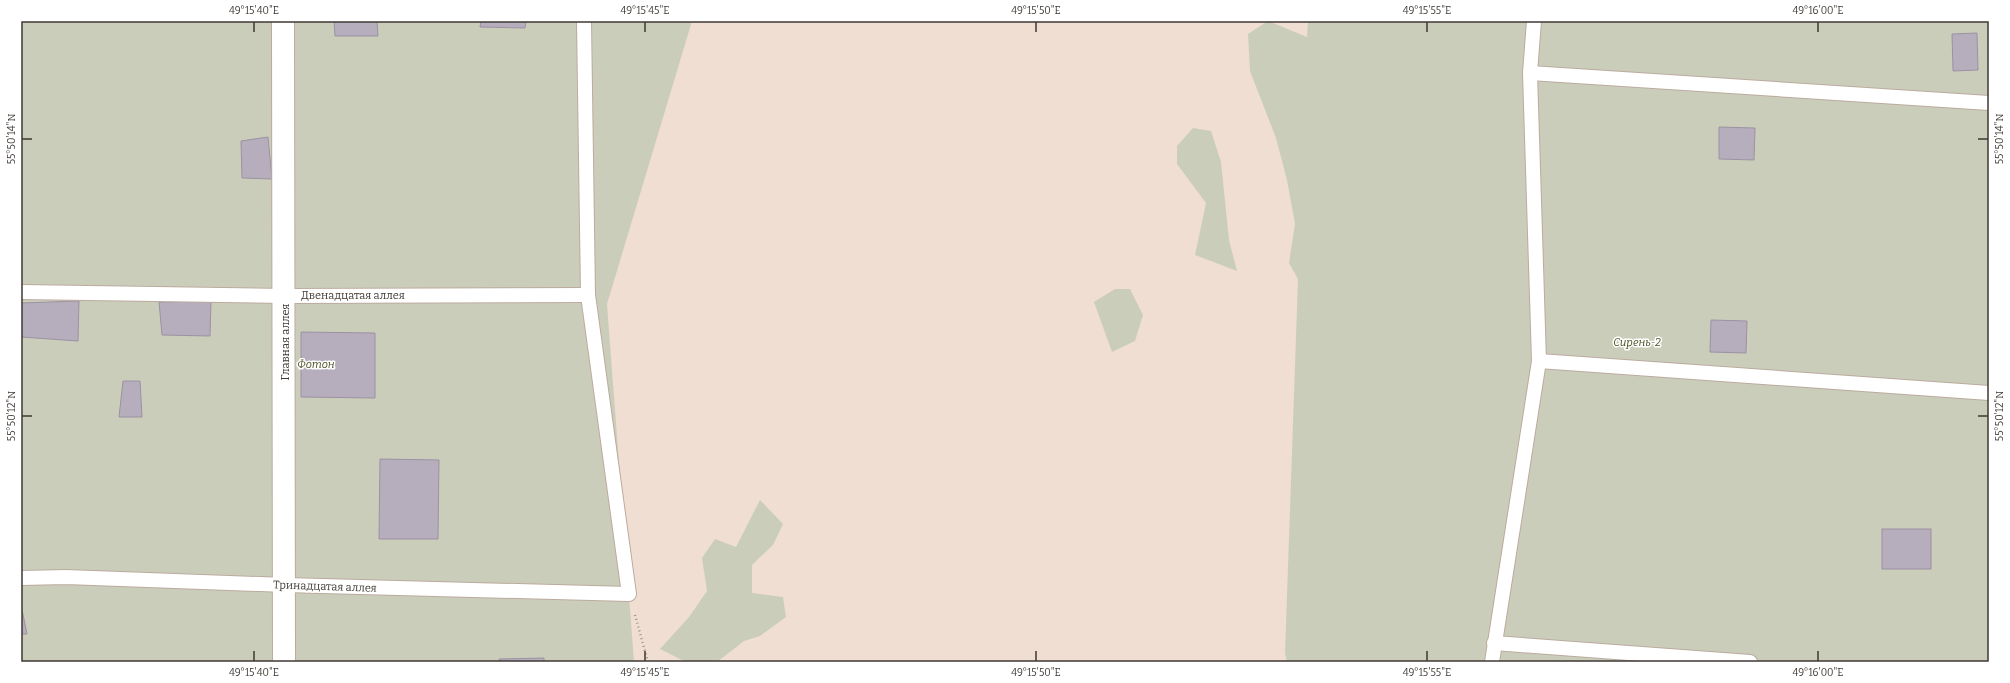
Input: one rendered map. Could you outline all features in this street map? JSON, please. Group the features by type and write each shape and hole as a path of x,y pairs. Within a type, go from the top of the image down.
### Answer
{"street":[{"name":"Главная аллея","path":"283,21 285,296 284,662"}],"lane":[{"path":"584,21 588,295 629,594"},
{"path":"1492,662 1539,361 1530,73 1534,21"},
{"path":"1530,73 1989,103"},
{"name":"Двенадцатая аллея","path":"21,292 285,296 588,295"},
{"path":"1539,361 1989,393"},
{"name":"Тринадцатая аллея","path":"21,578 66,577 285,585 629,594"},
{"path":"1494,643 1750,662"}],"path":[{"path":"629,594 648,662"}],"green space":[{"name":"Фотон","path":"21,21 692,21 607,304 634,662 21,662"},
{"name":"Сирень-2","path":"1268,21 1307,37 1308,21 1989,21 1989,662 1287,662 1285,653 1298,279 1289,263 1295,224 1287,180 1276,138 1250,71 1248,34"},
{"path":"1193,128 1211,131 1221,162 1229,240 1237,271 1195,255 1206,203 1177,164 1177,146"},
{"path":"1115,289 1130,289 1143,315 1135,341 1112,352 1094,302"},
{"path":"760,500 783,524 773,545 752,565 752,593 783,597 786,617 760,636 744,641 717,662 686,662 660,649 689,617 707,591 702,558 715,539 736,547"}],"building":[{"path":"334,21 377,21 378,36 335,36"},
{"path":"481,21 526,21 525,28 480,27"},
{"path":"1977,33 1978,70 1953,71 1952,34"},
{"path":"1719,127 1755,128 1754,160 1719,159"},
{"path":"268,137 272,179 242,178 241,141"},
{"path":"79,301 78,341 21,337 21,303"},
{"path":"211,301 210,336 162,335 159,302"},
{"path":"1711,320 1747,321 1746,353 1710,352"},
{"path":"301,332 375,333 375,398 301,397"},
{"path":"123,381 140,381 142,417 119,417"},
{"path":"380,459 439,460 438,539 379,539"},
{"path":"1882,529 1931,529 1931,569 1882,569"},
{"path":"21,605 27,634 21,634"},
{"path":"544,658 544,662 499,662 499,659"}]}
